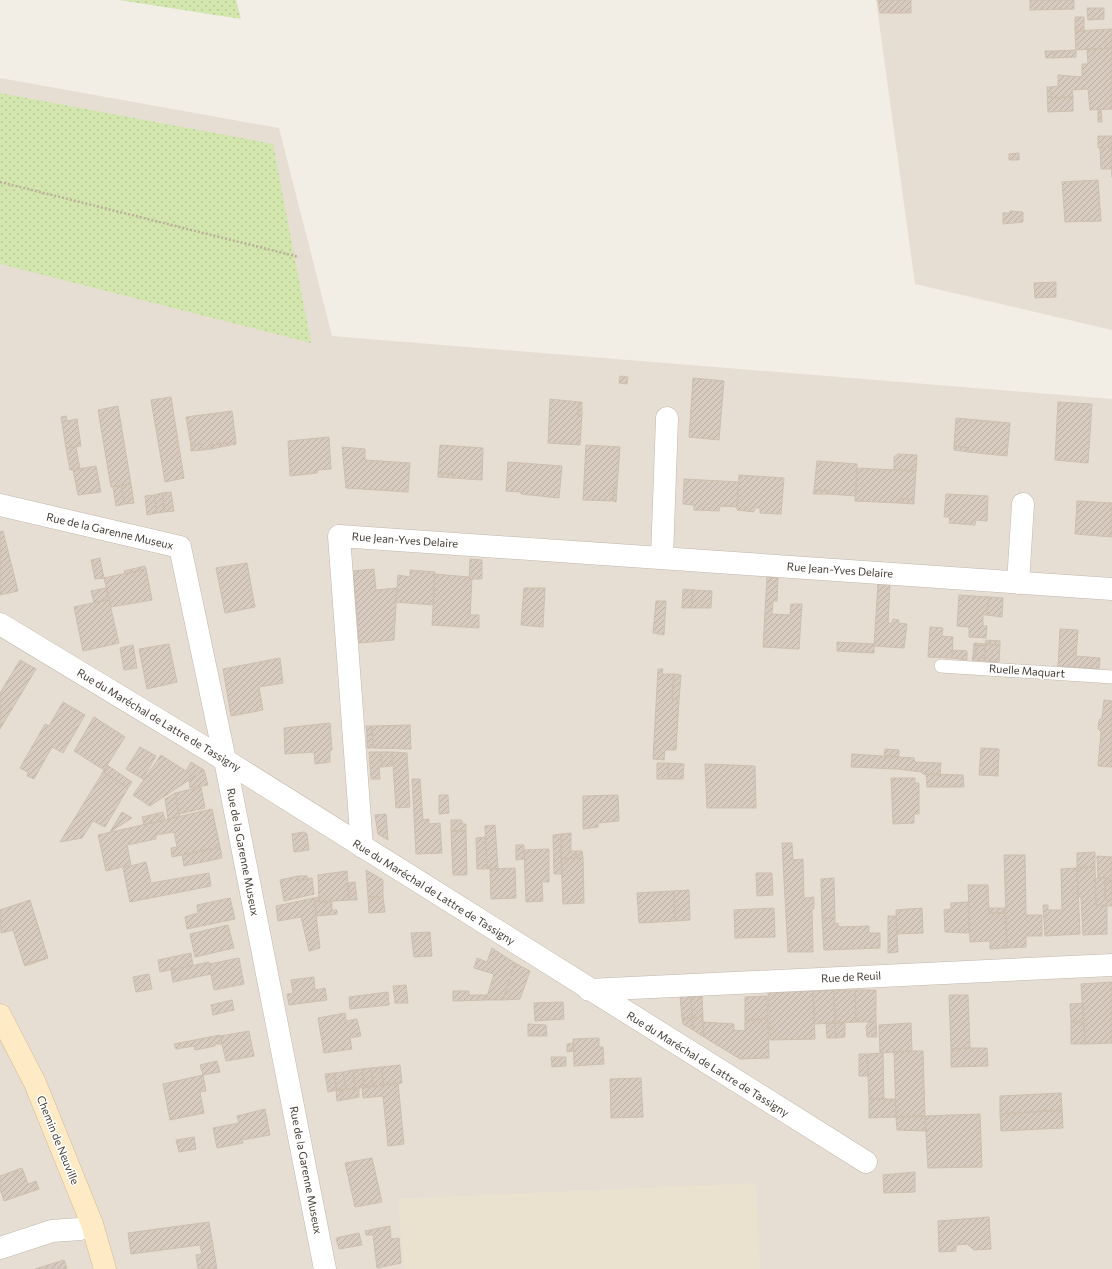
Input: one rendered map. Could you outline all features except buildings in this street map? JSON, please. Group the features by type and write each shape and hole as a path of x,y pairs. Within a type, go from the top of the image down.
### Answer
{"main road":[{"name":"Chemin de Neuville","path":"0,1015 35,1083 92,1224 105,1269"}],"street":[{"path":"662,558 667,418"},
{"path":"1018,583 1023,504"},
{"name":"Rue de la Garenne Museux","path":"0,505 180,547 225,760 325,1269"},
{"name":"Rue Jean-Yves Delaire","path":"362,847 339,536 1112,589"},
{"name":"Rue du Maréchal de Lattre de Tassigny","path":"0,624 225,760 589,990 866,1162"},
{"name":"Rue de Reuil","path":"589,990 1112,965"},
{"path":"0,1248 52,1231 80,1229 92,1224"}],"lane":[{"name":"Ruelle Maquart","path":"941,666 1112,677"}],"path":[{"path":"0,182 299,257"}],"shaded area":[{"path":"876,0 1112,0 1112,330 915,284"},
{"path":"0,78 279,128 332,336 1112,399 1112,1269 0,1269"},
{"path":"756,1183 760,1269 404,1269 398,1199"}],"green space":[{"path":"119,0 236,0 241,19"},
{"path":"0,93 273,144 311,343 0,264"}]}
